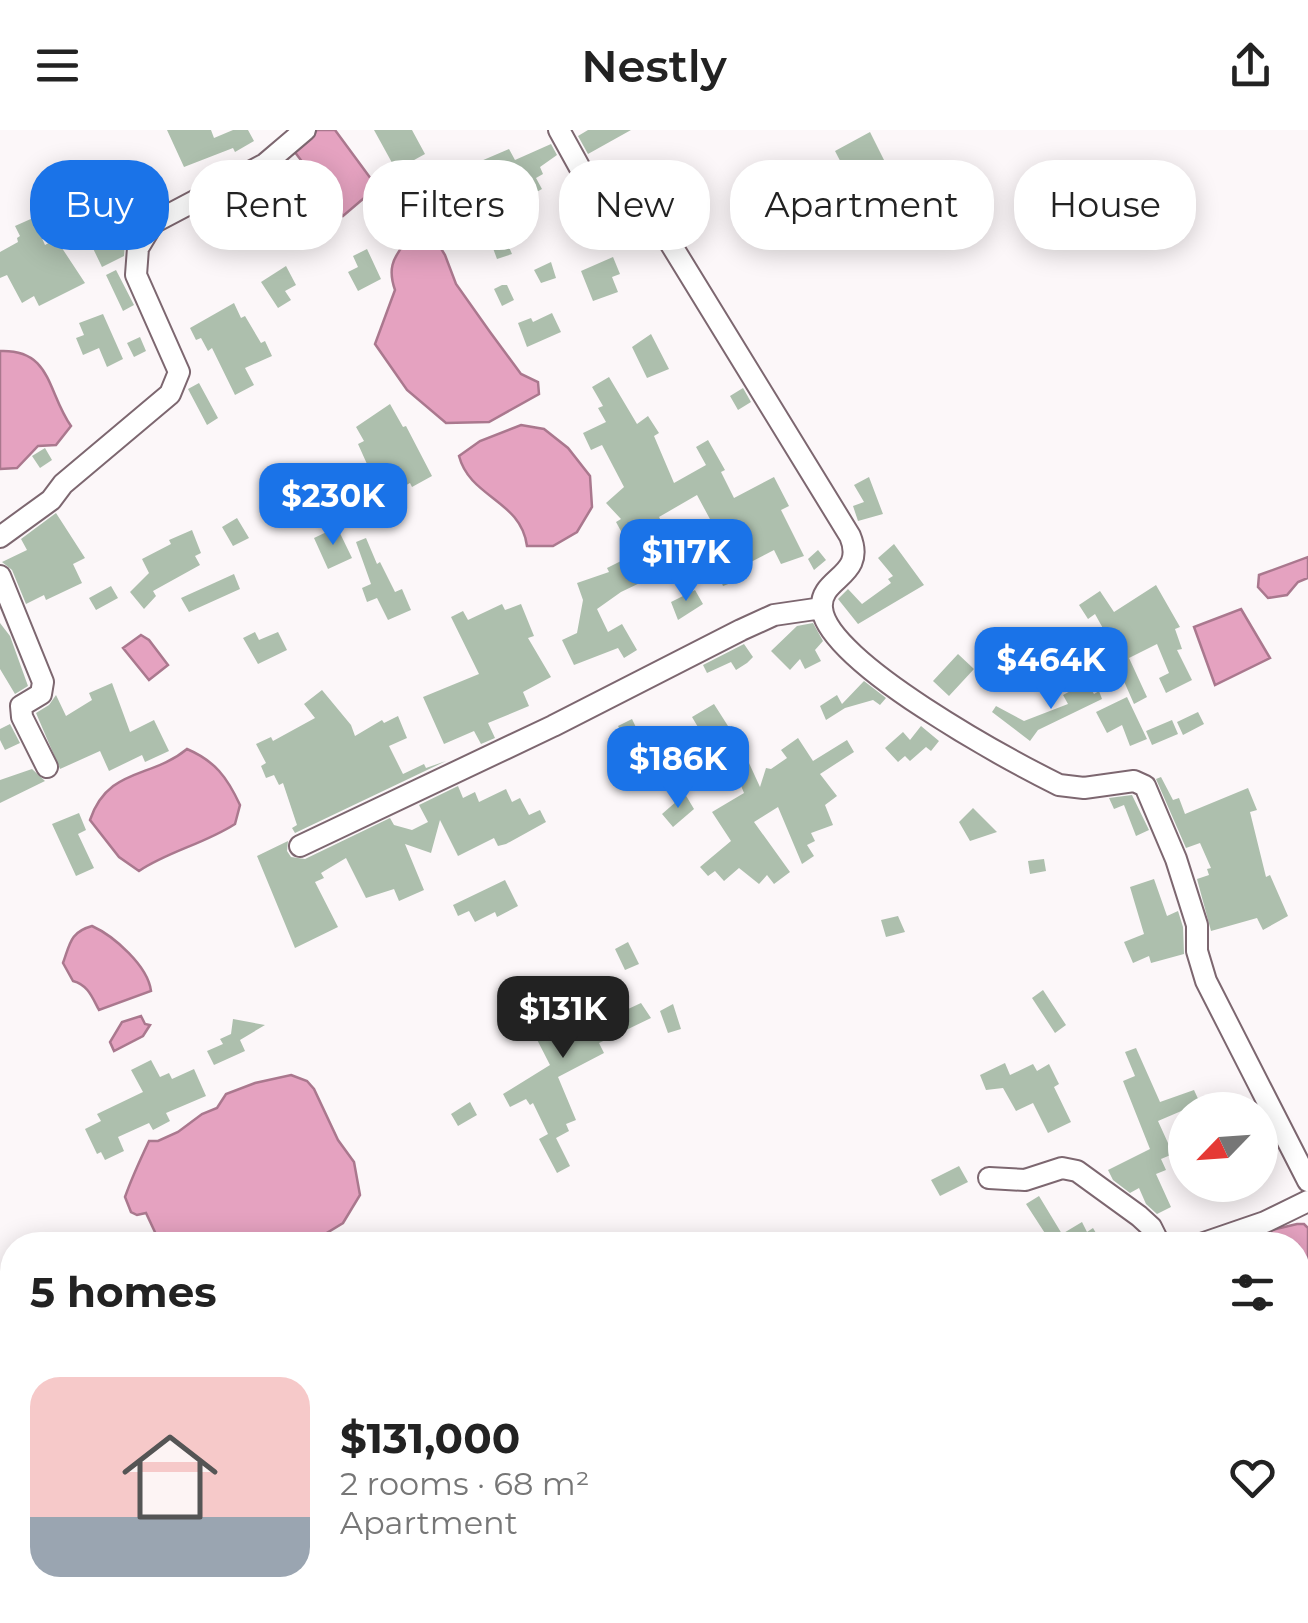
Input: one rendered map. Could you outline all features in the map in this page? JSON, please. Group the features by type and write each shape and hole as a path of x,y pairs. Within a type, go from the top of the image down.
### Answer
{"street":[{"path":"0,537 51,500 63,484 170,394 179,372 136,275 138,248 153,223 265,164 305,130"},
{"path":"559,130 591,188 628,182 637,189 850,536 855,560 826,594 822,608 830,626 854,654 920,706 1059,785 1084,788 1134,781 1145,786 1197,924 1196,951 1206,981 1308,1182"},
{"path":"0,576 43,682 41,694 21,706 22,717 47,767"},
{"path":"300,846 553,726 741,630 774,615 822,608"},
{"path":"989,1178 1025,1180 1062,1168 1077,1171 1140,1216 1154,1232"},
{"path":"1236,1232 1308,1201"}],"shaded area":[{"path":"317,130 335,130 363,168 363,199 343,216 343,160 301,160 294,151"},
{"path":"400,250 442,250 456,284 521,374 538,382 539,394 489,422 446,423 407,390 375,344 395,290 392,265"},
{"path":"0,351 17,352 39,365 71,426 56,445 38,446 17,468 0,469"},
{"path":"521,425 544,429 568,448 590,476 592,507 577,532 553,546 527,546 515,518 473,481 459,456 480,441"},
{"path":"1308,557 1308,578 1298,582 1287,595 1268,598 1258,587 1259,575"},
{"path":"1241,609 1270,658 1215,685 1194,627"},
{"path":"141,635 168,665 149,680 123,648"},
{"path":"187,749 213,765 230,786 240,805 235,824 139,871 119,857 90,820 98,803 119,782"},
{"path":"92,926 129,953 144,972 151,991 99,1010 86,989 73,981 63,963 75,935"},
{"path":"141,1016 150,1025 143,1036 114,1051 110,1042 122,1022"},
{"path":"291,1075 307,1081 314,1089 338,1140 354,1162 360,1195 343,1223 328,1232 155,1232 146,1213 131,1212 125,1197 149,1141 178,1132 217,1108 226,1094"},
{"path":"1297,1224 1308,1228 1308,1232 1263,1232"}],"building":[{"path":"167,130 211,130 214,138 233,130 248,130 254,141 235,152 233,148 202,160 189,160 184,167"},
{"path":"374,130 412,130 425,154 414,160 390,160"},
{"path":"588,130 631,130 588,154 578,136"},
{"path":"870,132 884,160 840,160 835,151"},
{"path":"551,144 557,155 540,167 543,174 539,176 539,160 515,160"},
{"path":"509,149 515,160 483,160"},
{"path":"30,219 30,250 63,250 85,283 39,306 34,296 22,303 7,275 0,278 0,252 18,242 20,236 15,226"},
{"path":"94,250 124,250 124,256 102,267"},
{"path":"367,250 381,279 358,291 348,272 358,267 353,256"},
{"path":"494,250 510,250 512,254 497,259"},
{"path":"613,257 620,274 612,277 618,292 593,301 581,271"},
{"path":"551,262 556,278 541,283 534,270"},
{"path":"286,266 296,285 285,291 291,300 278,308 261,282"},
{"path":"116,270 134,305 123,311 106,275"},
{"path":"507,285 514,300 502,306 494,289"},
{"path":"234,303 261,343 265,341 272,356 245,368 254,385 235,395 212,348 208,351 190,328"},
{"path":"552,313 561,332 527,347 518,323 531,318 533,322"},
{"path":"103,314 123,359 107,367 99,348 83,355 76,338 84,335 79,323"},
{"path":"651,334 669,369 647,378 632,347"},
{"path":"140,337 146,351 134,357 127,343"},
{"path":"609,377 637,424 648,416 659,433 654,436 674,483 706,465 696,447 708,440 725,470 721,472 734,498 774,477 789,506 781,510 804,556 781,564 774,550 745,565 749,576 723,586 711,555 697,563 691,550 718,534 697,495 659,517 668,534 633,553 616,522 621,519 606,503 624,487 602,445 591,450 583,433 606,422 598,408 603,406 592,387"},
{"path":"199,383 218,418 207,425 188,389"},
{"path":"743,388 751,402 738,410 730,396"},
{"path":"390,404 432,476 412,487 410,483 348,517 338,495 321,505 312,490 367,464 358,444 364,441 356,427"},
{"path":"45,448 52,460 40,468 32,456"},
{"path":"869,477 883,514 858,521 853,506 864,502 854,485"},
{"path":"56,513 85,558 73,564 82,583 46,600 44,595 26,604 12,570 2,562 27,550 21,539"},
{"path":"237,518 249,538 233,546 222,527"},
{"path":"337,527 352,558 328,569 314,538"},
{"path":"192,530 201,553 195,556 200,565 153,591 156,596 144,609 130,592 149,573 142,559"},
{"path":"366,538 377,564 380,562 395,592 402,589 411,610 388,620 377,598 367,602 362,588 371,584 356,542"},
{"path":"894,544 924,585 858,624 838,599 848,589 862,604 891,583 888,579 893,576 878,558"},
{"path":"818,550 826,560 814,570 808,559"},
{"path":"631,556 646,580 597,609 608,632 622,624 637,650 624,658 618,648 574,665 562,640 577,633 583,600 577,583 609,572 607,568"},
{"path":"234,574 240,589 189,612 181,598"},
{"path":"1156,585 1180,627 1175,629 1182,649 1177,650 1192,680 1166,693 1159,678 1169,673 1157,644 1129,658 1147,697 1134,704 1119,670 1090,680 1078,657 1110,641 1095,614 1088,619 1079,605 1100,591 1114,612"},
{"path":"111,586 118,598 96,610 89,598"},
{"path":"695,590 703,604 678,620 671,602"},
{"path":"502,604 505,610 521,604 534,636 528,638 551,677 523,692 529,706 488,723 495,738 481,744 474,731 444,744 423,697 479,674 451,617 463,611 468,620"},
{"path":"0,623 10,636 28,686 15,694 0,669"},
{"path":"813,623 823,641 815,650 821,661 805,669 800,659 790,670 771,651 797,626"},
{"path":"255,632 259,640 278,632 287,650 258,664 243,638"},
{"path":"1076,635 1082,648 1070,654 1064,640"},
{"path":"744,644 753,657 747,663 736,670 731,662 707,673 703,665"},
{"path":"958,654 974,669 949,696 933,681"},
{"path":"864,681 886,698 880,705 873,700 845,708 826,720 820,706 837,695 842,704"},
{"path":"1087,682 1094,694 1099,691 1102,699 1038,730 1030,741 992,712 996,706 1024,721 1068,704 1063,695"},
{"path":"112,683 130,732 154,720 169,751 145,762 142,755 109,771 100,751 60,769 36,713 56,695 66,716 92,700 89,693"},
{"path":"322,690 351,725 355,736 382,720 384,723 398,716 407,738 389,746 403,774 424,764 426,768 446,761 295,833 292,828 297,825 283,783 279,785 274,775 266,778 261,766 266,763 256,744 271,737 273,741 315,718 304,704"},
{"path":"1127,697 1147,739 1130,746 1122,725 1107,733 1096,712"},
{"path":"714,704 728,726 705,739 692,717"},
{"path":"1198,712 1204,724 1183,735 1177,722"},
{"path":"632,719 645,746 632,752 618,726"},
{"path":"1172,720 1178,734 1152,745 1146,731"},
{"path":"10,724 20,743 5,750 0,729"},
{"path":"732,726 760,787 766,768 771,769 787,758 781,750 798,738 813,761 847,740 854,752 820,774 837,796 825,805 833,825 811,833 815,841 807,845 814,856 802,864 778,807 754,822 790,872 774,884 767,875 759,884 739,868 724,881 715,871 708,876 700,867 731,841 712,812 744,793 719,732"},
{"path":"921,726 939,741 931,751 926,747 910,761 905,756 898,762 885,748 903,732 910,740"},
{"path":"32,769 45,781 0,803 0,780"},
{"path":"1161,777 1173,800 1179,798 1185,814 1248,788 1257,810 1250,812 1266,877 1270,875 1288,916 1263,930 1257,918 1211,931 1197,879 1209,875 1207,869 1211,868 1200,843 1186,848 1156,779"},
{"path":"458,786 463,798 475,792 479,802 506,789 512,802 520,798 529,815 540,810 546,822 506,844 498,846 494,838 458,856 440,820 431,853 405,844 424,890 399,901 394,889 366,898 346,858 321,873 324,878 315,882 338,927 295,948 257,856 288,841 291,857 305,859 390,818 394,825 412,830 428,822 419,805"},
{"path":"685,794 694,809 673,827 662,814"},
{"path":"1132,795 1149,830 1136,836 1124,805 1114,809 1109,798"},
{"path":"973,808 997,832 970,841 959,822"},
{"path":"79,813 86,830 78,834 94,868 76,876 52,824"},
{"path":"1044,859 1046,871 1030,874 1028,861"},
{"path":"1154,879 1167,916 1178,911 1184,954 1151,963 1149,956 1133,963 1124,942 1144,934 1130,887"},
{"path":"505,880 518,906 475,922 469,911 458,916 453,905"},
{"path":"898,916 905,932 886,937 881,920"},
{"path":"628,942 639,964 625,970 615,949"},
{"path":"557,988 583,1030 641,1003 651,1018 599,1043 604,1053 558,1077 576,1120 566,1124 569,1131 556,1138 570,1166 557,1173 539,1139 548,1134 533,1103 530,1105 526,1099 510,1107 503,1094 550,1065 525,1016 530,1014 525,998"},
{"path":"1043,990 1066,1025 1055,1033 1032,998"},
{"path":"673,1004 681,1029 668,1033 660,1011"},
{"path":"233,1019 265,1025 240,1040 245,1051 214,1065 207,1051 223,1044 220,1039 231,1034"},
{"path":"1136,1048 1160,1102 1168,1099 1168,1117 1158,1121 1168,1143 1168,1156 1161,1159 1166,1170 1156,1174 1171,1207 1157,1214 1146,1204 1139,1188 1130,1193 1113,1180 1108,1170 1150,1149 1123,1081 1135,1076 1125,1052"},
{"path":"151,1060 160,1077 169,1073 172,1079 194,1069 206,1096 166,1113 170,1121 153,1130 149,1123 118,1137 124,1151 105,1160 101,1152 97,1154 85,1129 101,1121 97,1114 143,1092 131,1070"},
{"path":"1005,1063 1010,1075 1033,1064 1037,1071 1049,1064 1059,1084 1054,1087 1071,1122 1048,1133 1033,1103 1016,1111 1003,1088 986,1090 980,1075"},
{"path":"470,1102 477,1115 458,1126 451,1114"},
{"path":"959,1166 968,1182 940,1196 931,1180"},
{"path":"1039,1196 1061,1232 1044,1232 1026,1204"},
{"path":"1082,1222 1087,1232 1065,1232"}]}
